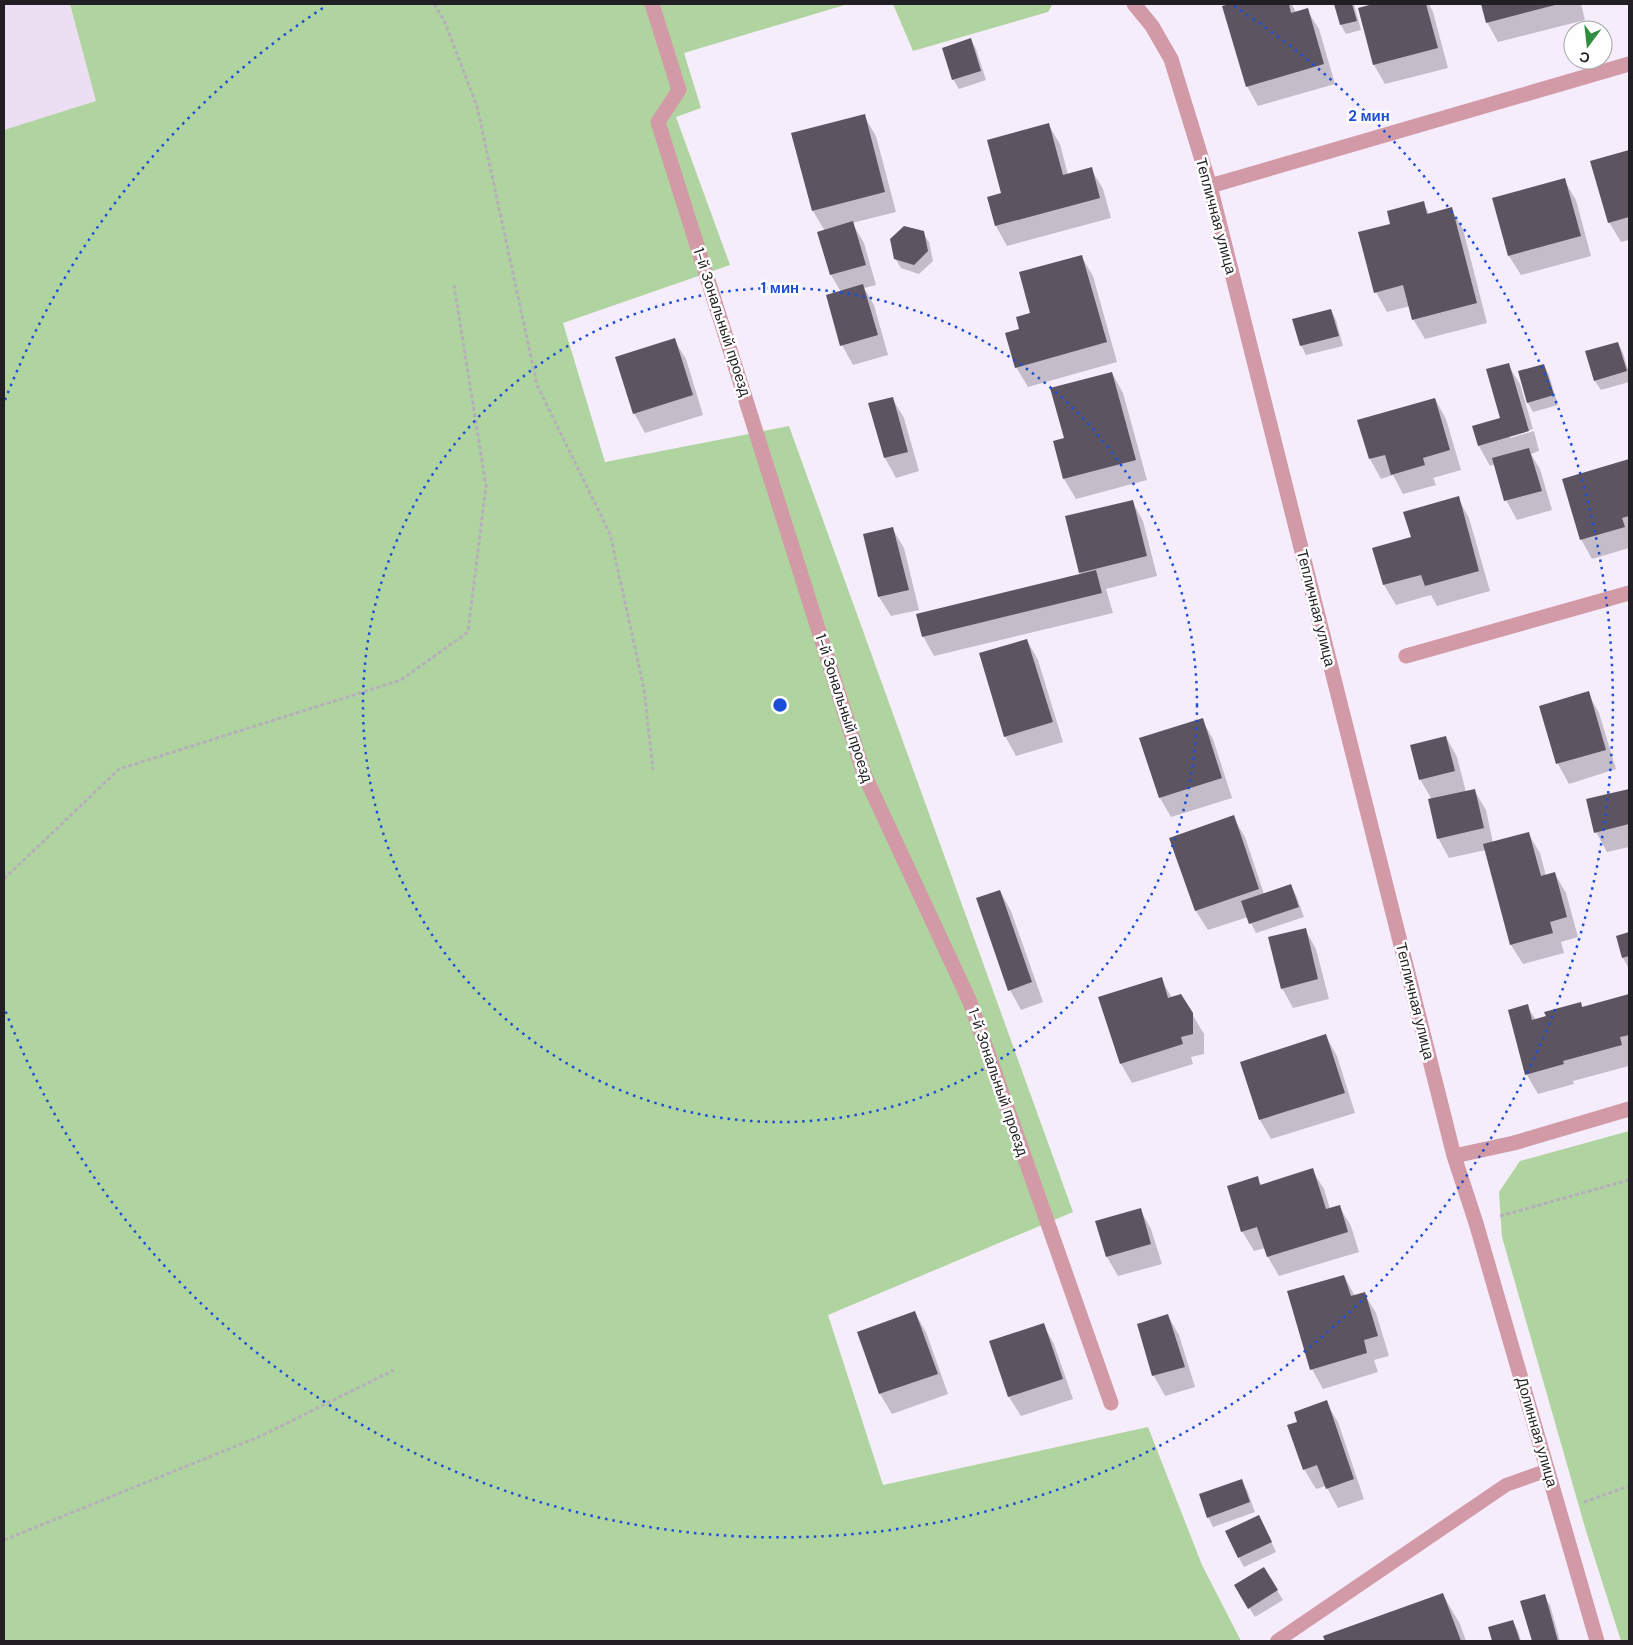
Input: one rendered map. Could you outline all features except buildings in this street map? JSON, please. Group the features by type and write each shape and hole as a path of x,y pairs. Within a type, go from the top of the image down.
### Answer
{"street":[{"name":"1-й Зональный проезд","path":"652,4 679,90 658,122 864,774 970,1002 1111,1403"},
{"name":"Тепличная улица","path":"1134,4 1152,26 1171,59 1210,186 1454,1156 1476,1223"},
{"path":"1210,186 1629,64"},
{"path":"1406,656 1629,593"},
{"path":"1454,1156 1514,1143 1629,1109"},
{"name":"Долинная улица","path":"1476,1223 1598,1641"}],"lane":[{"path":"1277,1641 1506,1485 1548,1470"}],"path":[{"path":"434,4 444,20 477,106 537,385 610,534 644,689 653,770"},
{"path":"4,879 119,768 402,680 468,632 486,486 454,285"},
{"path":"1476,1223 1629,1180"},
{"path":"4,1540 261,1436 394,1370"},
{"path":"1559,1510 1629,1486"}],"shaded area":[{"path":"4,4 142,4 188,144 4,196"}],"green space":[{"path":"70,4 848,4 684,53 701,108 676,117 730,265 563,323 605,462 789,426 1073,1212 828,1315 883,1485 1148,1427 1202,1565 1241,1641 4,1641 4,130 96,101"},
{"path":"893,4 1053,4 1048,12 913,51"},
{"path":"1629,1131 1629,1641 1621,1641 1586,1531 1502,1237 1499,1192 1520,1161"}]}
